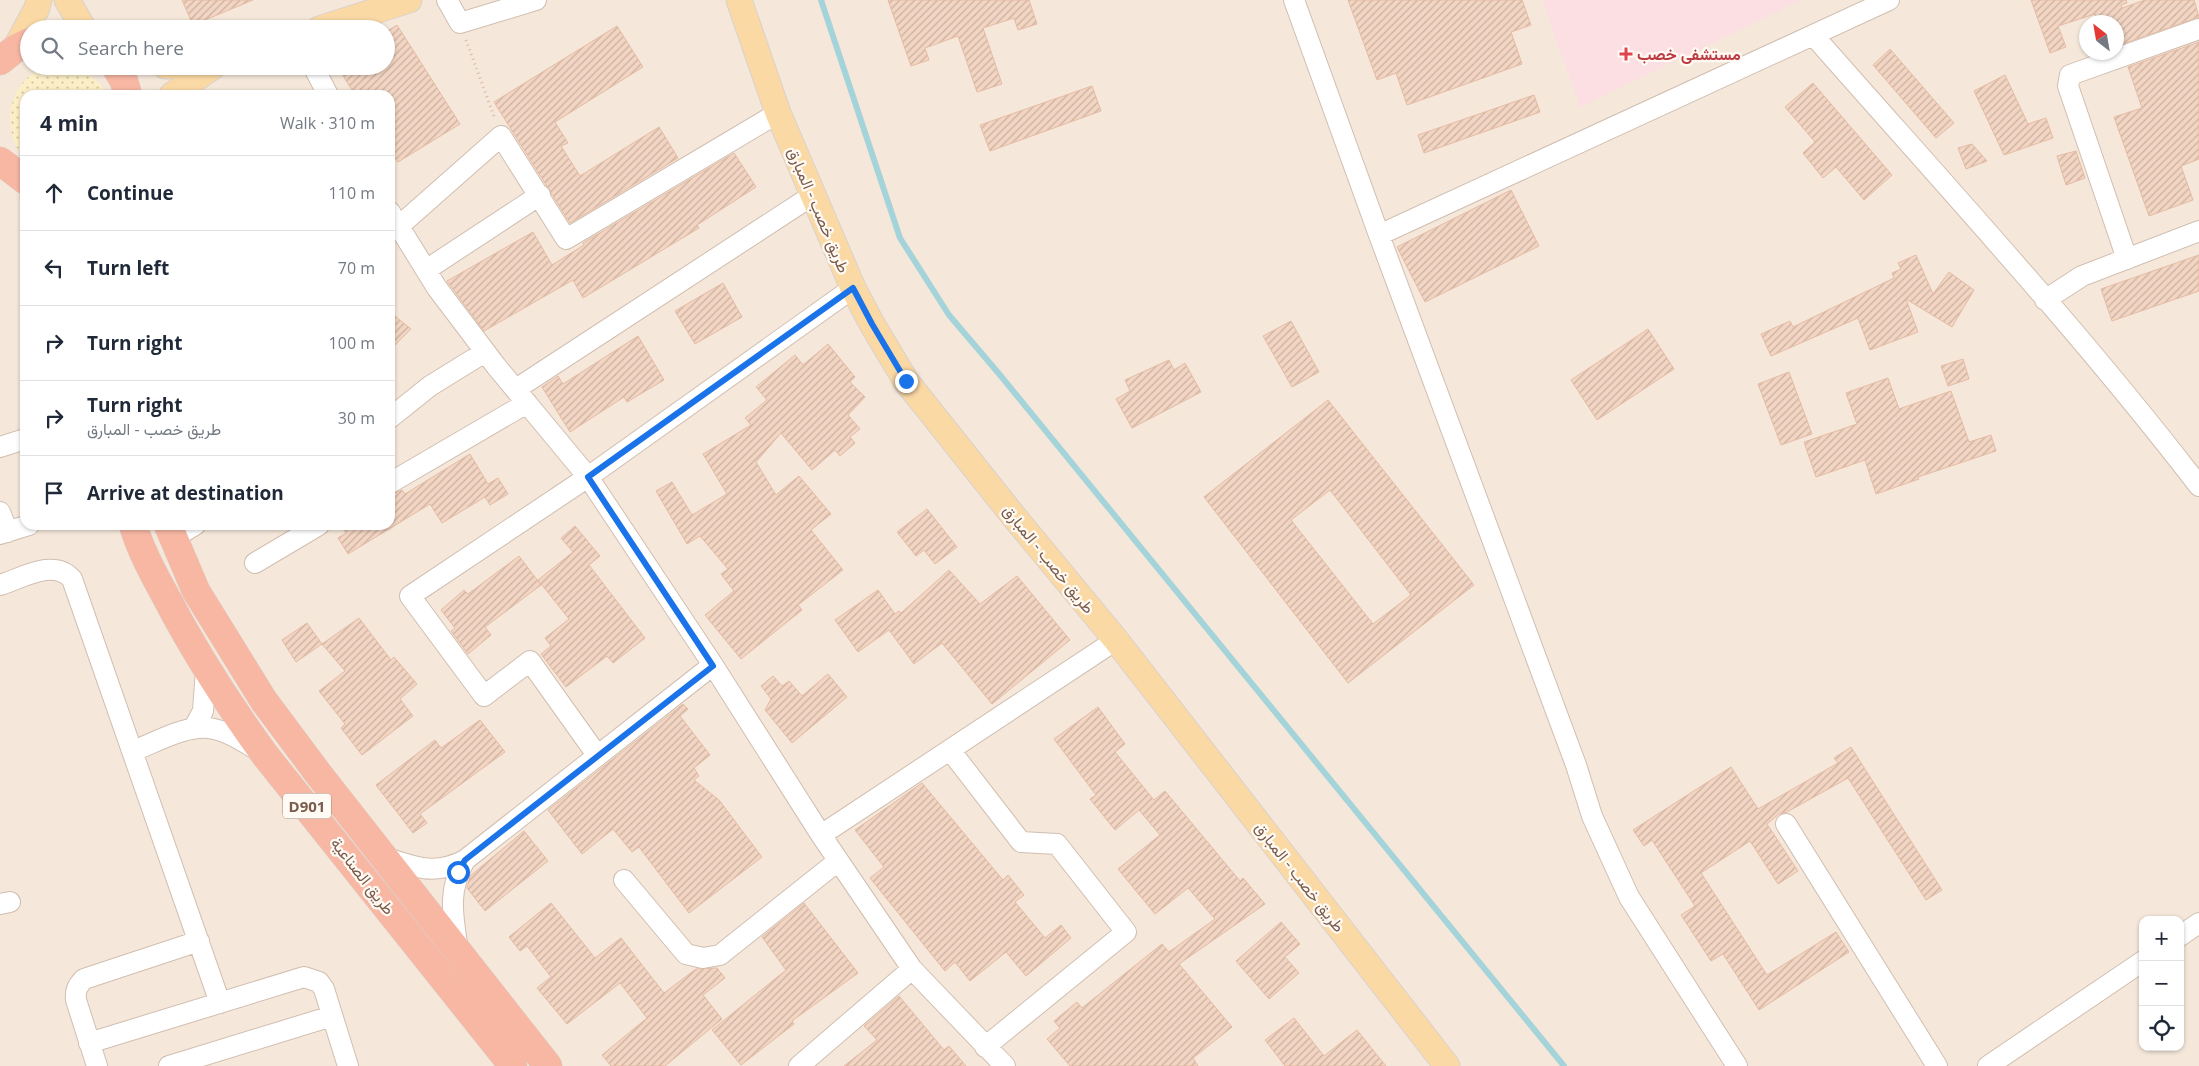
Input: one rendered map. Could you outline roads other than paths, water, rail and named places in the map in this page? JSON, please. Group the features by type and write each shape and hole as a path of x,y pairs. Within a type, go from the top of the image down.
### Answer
{"highway":[{"path":"120,75 127,90"},
{"name":"طريق الصناعية","path":"135,530 156,578 206,669 265,755 513,1066"},
{"name":"طريق الصناعية","path":"180,530 196,591 264,702 382,856 548,1066"}],"main road":[{"path":"31,20 39,0"},
{"path":"67,0 79,20"},
{"path":"347,20 409,0"},
{"name":"طريق خصب - المبارق","path":"739,0 778,113 853,288 906,381 1011,514 1116,640 1447,1066"},
{"path":"9,55 20,37"},
{"path":"179,90 201,75"}],"street":[{"path":"447,0 460,23 536,0"},
{"path":"1294,0 1379,235 1576,765 1592,816 1629,897 1737,1066"},
{"path":"1379,235 1889,0"},
{"path":"2127,259 2068,86 2070,75 2199,30"},
{"path":"1814,36 2045,300 2168,445 2199,486"},
{"path":"318,75 325,90"},
{"path":"395,218 501,136 566,238 778,113"},
{"path":"426,270 540,195"},
{"path":"395,480 521,396 813,195"},
{"path":"395,221 426,270 485,352 588,477 713,666 838,861 912,970 1005,1066"},
{"path":"2045,300 2082,276 2199,231"},
{"path":"597,756 530,661 484,696 410,596 588,477 853,288"},
{"path":"395,414 430,386 485,352"},
{"path":"0,447 20,441"},
{"path":"0,512 4,533 20,528"},
{"path":"255,563 311,530"},
{"path":"0,585 48,569 62,570 72,579 220,1003"},
{"path":"821,835 1116,640"},
{"path":"382,856 427,870 453,867 465,860 713,666"},
{"path":"192,729 203,711 206,669"},
{"path":"133,751 192,729 203,728 224,732 265,755"},
{"path":"950,750 1021,842 1057,844 1126,932 985,1047"},
{"path":"1786,824 1937,1066"},
{"path":"458,952 452,896 454,883 465,860"},
{"path":"624,880 686,954 703,958 720,955 838,861"},
{"path":"2184,933 2199,923"},
{"path":"96,1066 75,992 84,979 199,941"},
{"path":"1988,1066 2139,964"},
{"path":"799,1066 912,970"},
{"path":"90,1044 304,977 319,982 324,988 348,1066"},
{"path":"169,1066 332,1016"}],"waterway":[{"path":"821,0 900,238 949,315 1564,1066"}],"place":[{"name":"مستشفى خصب","path":"1626,54"}]}
